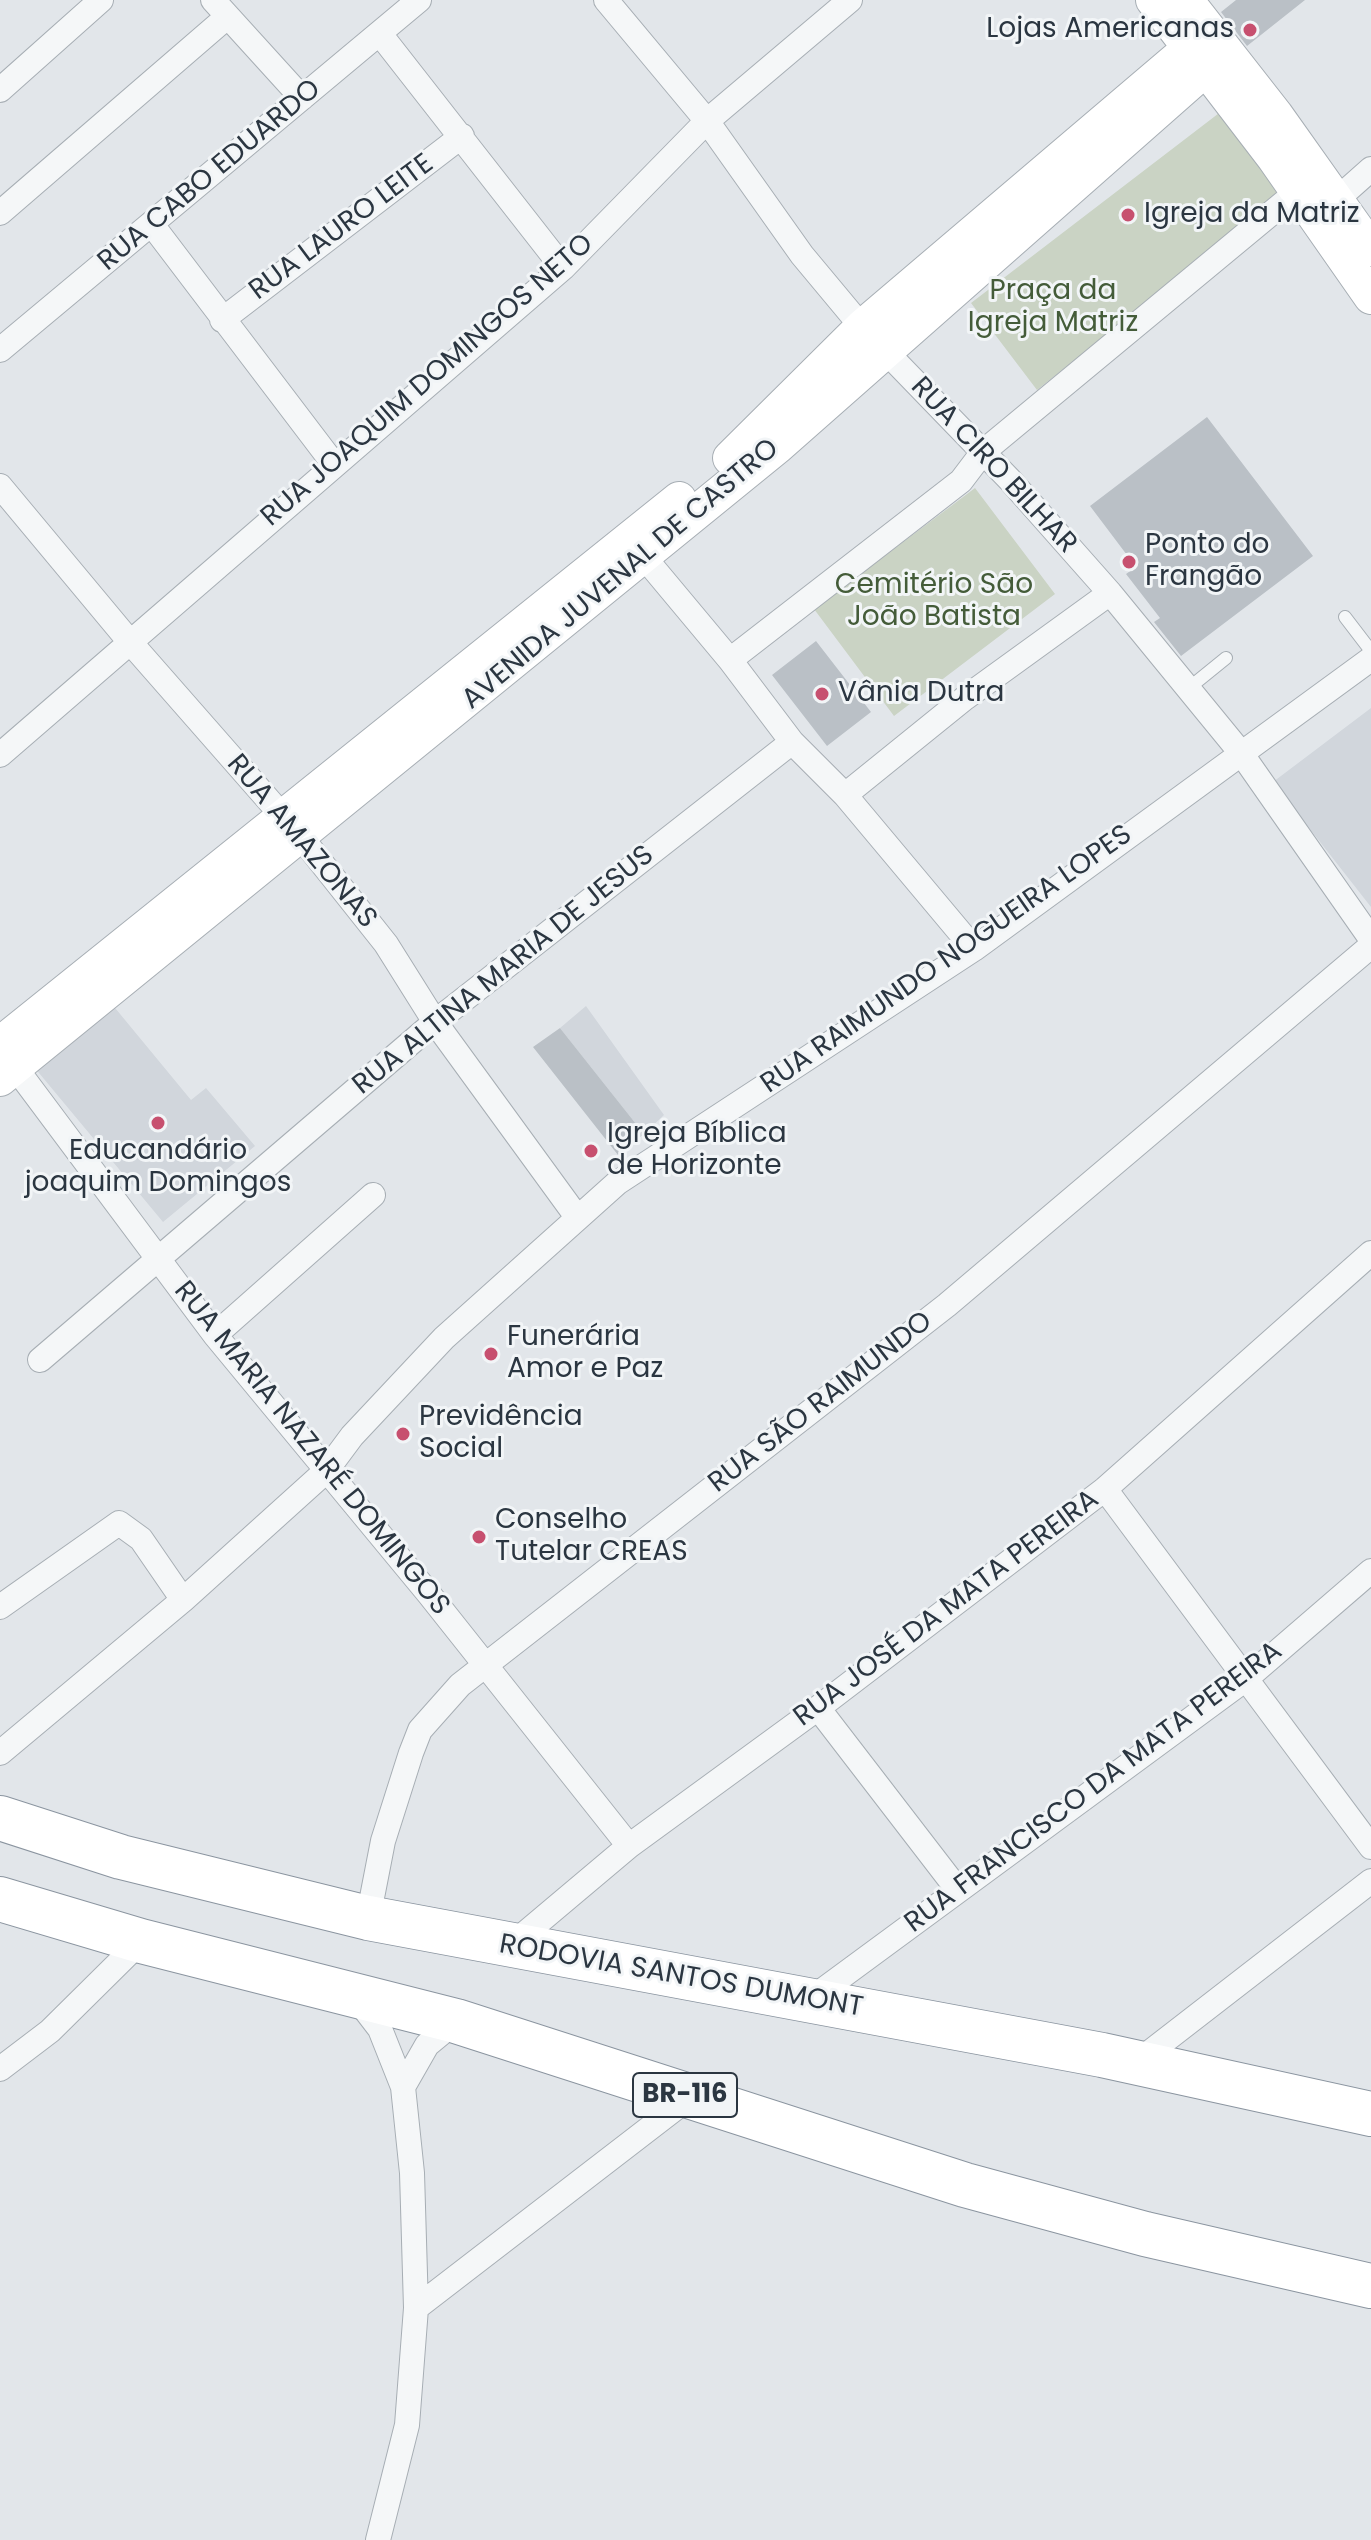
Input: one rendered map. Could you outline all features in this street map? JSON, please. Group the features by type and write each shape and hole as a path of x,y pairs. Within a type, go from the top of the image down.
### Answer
{"highway":[{"name":"RODOVIA SANTOS DUMONT","path":"0,1818 121,1857 368,1918 509,1947 811,1999 1136,2063 1370,2114"},
{"name":"BR-116","path":"0,1899 141,1941 456,2021 965,2185 1145,2234 1371,2286"}],"street":[{"path":"0,90 101,0"},
{"name":"RUA CIRO BILHAR","path":"606,0 707,121 802,255 873,339 983,452 1110,593 1189,688 1241,753 1371,939"},
{"name":"RUA JOAQUIM DOMINGOS NETO","path":"0,755 333,463 563,268 707,121 850,0"},
{"path":"1153,0 1208,50 1335,201 1371,249"},
{"path":"1186,0 1208,50 1298,191 1371,297"},
{"name":"RUA CABO EDUARDO","path":"0,350 153,226 380,34 409,3"},
{"path":"0,213 220,9 302,98"},
{"path":"380,34 563,268"},
{"name":"AVENIDA JUVENAL DE CASTRO","path":"4,1059 292,827 873,339 1208,50"},
{"name":"RUA LAURO LEITE","path":"222,320 462,136"},
{"path":"1335,201 1371,169"},
{"path":"730,660 961,481 983,452 1298,191"},
{"path":"153,226 333,463"},
{"name":"AVENIDA JUVENAL DE CASTRO","path":"292,827 644,557 778,446 873,339"},
{"name":"RUA AMAZONAS","path":"0,486 130,642 292,827 386,944 435,1022 577,1217"},
{"path":"644,557 730,660 792,742 845,795 974,949"},
{"path":"845,795 965,698 1110,593"},
{"name":"RUA RAIMUNDO NOGUEIRA LOPES","path":"0,1753 183,1600 326,1471 352,1436 444,1338 577,1217 636,1168 974,949 1371,659"},
{"name":"RUA ALTINA MARIA DE JESUS","path":"40,1360 435,1022 792,742"},
{"name":"RUA SÃO RAIMUNDO","path":"368,1918 394,1799 420,1730 460,1685 947,1305 1371,946"},
{"name":"RUA MARIA NAZARÉ DOMINGOS","path":"4,1059 215,1335 429,1594 629,1846"},
{"path":"215,1335 373,1195"},
{"name":"RUA JOSÉ DA MATA PEREIRA","path":"509,1947 629,1846 818,1708 1105,1489 1366,1268"},
{"path":"1105,1489 1371,1847"},
{"path":"0,1607 119,1523 141,1539 183,1600"},
{"name":"RUA FRANCISCO DA MATA PEREIRA","path":"811,1999 1247,1678 1371,1571"},
{"path":"818,1708 958,1890"},
{"path":"1136,2063 1367,1892"},
{"path":"0,2069 50,2031 141,1941"},
{"path":"356,1997 380,2029 403,2087 412,2173 416,2308 407,2425 378,2540"},
{"path":"403,2087 430,2041 456,2021"},
{"path":"416,2308 690,2097"}],"lane":[{"path":"1345,617 1371,651"},
{"path":"1189,688 1226,658"}],"shaded area":[{"path":"1371,708 1371,907 1273,782"},
{"name":"Educandário joaquim Domingos","path":"111,1003 191,1100 206,1088 255,1146 163,1222 34,1067"},
{"path":"586,1006 664,1115 644,1134 560,1028"}],"green space":[{"name":"Praça da Igreja Matriz","path":"1227,107 1283,194 1037,390 971,303"},
{"name":"Cemitério São João Batista","path":"975,488 1055,594 894,716 814,609"}],"building":[{"name":"Lojas Americanas","path":"1236,0 1305,0 1247,46 1221,12"},
{"path":"1207,417 1313,556 1181,656 1154,622 1160,618 1126,574 1136,567 1090,506"},
{"name":"Vânia Dutra","path":"816,641 871,712 827,746 772,675"},
{"path":"560,1028 644,1134 618,1155 533,1047"}],"place":[{"name":"Lojas Americanas","path":"1250,30"},
{"name":"Igreja da Matriz","path":"1128,215"},
{"name":"Ponto do Frangão","path":"1129,562"},
{"name":"Vânia Dutra","path":"822,694"},
{"name":"Educandário joaquim Domingos","path":"158,1123"},
{"name":"Igreja Bíblica de Horizonte","path":"591,1151"},
{"name":"Funerária Amor e Paz","path":"491,1354"},
{"name":"Previdência Social","path":"403,1434"},
{"name":"Conselho Tutelar CREAS","path":"479,1537"}]}
